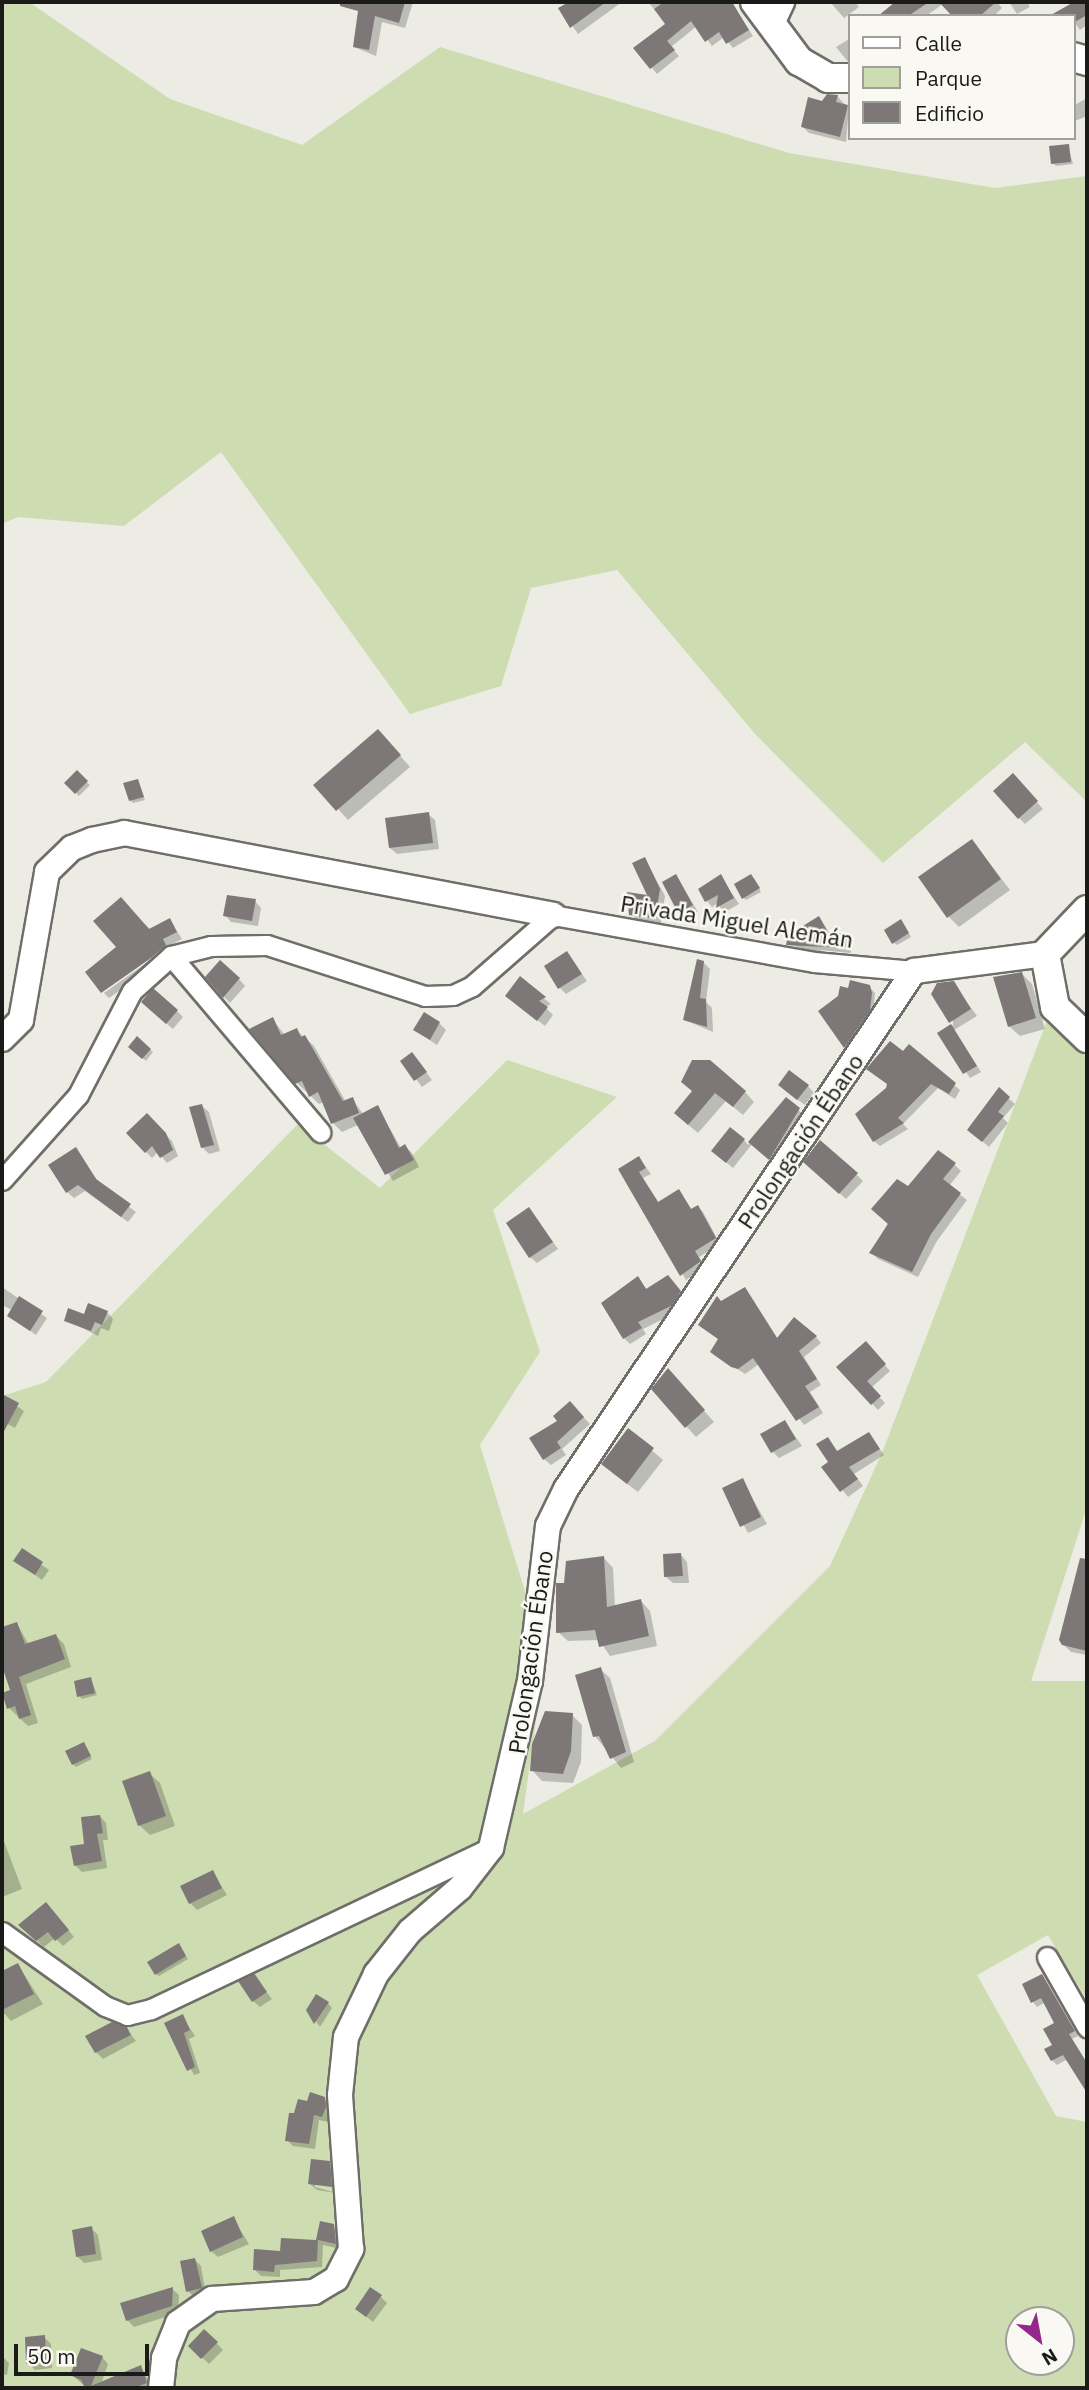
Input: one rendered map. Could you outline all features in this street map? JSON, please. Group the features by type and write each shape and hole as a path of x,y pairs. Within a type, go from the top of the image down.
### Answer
{"main road":[{"path":"755,2 799,61 828,78 848,78"},
{"path":"1081,924 1045,954 1055,1007 1087,1038"}],"street":[{"path":"772,28 784,2"},
{"path":"2,1039 21,1020 47,872 72,848 92,840 124,834 552,915"},
{"path":"2,1180 78,1095 132,991 171,956 211,946 267,945 425,996 453,995 472,986 552,915"},
{"name":"Privada Miguel Alemán","path":"552,915 814,961 914,971"},
{"path":"914,971 1045,954"},
{"path":"171,956 320,1132"},
{"name":"Prolongación Ébano","path":"161,2388 164,2358 178,2323 212,2299 314,2292 335,2279 351,2249 340,2095 346,2037 376,1974 410,1931 460,1888 491,1848 530,1681 548,1526 566,1489 914,971"},
{"path":"2,1932 105,2006 127,2015 151,2009 491,1848"},
{"path":"1047,1956 1087,2027"}],"green space":[{"path":"29,2 170,99 302,145 440,47 789,153 995,188 1087,176 1087,802 1025,742 883,863 756,735 617,570 531,588 501,686 410,714 221,452 124,526 18,517 2,524 2,4"},
{"path":"1050,1013 1087,1058 1087,1507 1031,1681 1087,1681 1087,2000 1048,1935 977,1975 1056,2116 1087,2122 1087,2388 2,2388 2,1396 46,1382 298,1124 380,1188 507,1060 617,1097 493,1210 540,1352 480,1445 545,1656 523,1814 655,1741 830,1566 882,1453"}],"building":[{"path":"340,2 405,2 399,23 375,16 369,50 353,47 358,11 340,6"},
{"path":"569,2 606,2 570,28 558,8"},
{"path":"664,2 732,2 749,30 726,44 719,32 705,42 691,21 667,41 675,50 650,69 633,48 665,24 654,9"},
{"path":"895,2 929,2 911,14 880,14"},
{"path":"939,2 996,2 982,14 950,14"},
{"path":"1074,2 1087,2 1087,15 1075,22 1075,14 1053,14"},
{"path":"827,94 838,95 836,102 848,105 840,137 801,127 808,97 822,101"},
{"path":"1069,144 1071,162 1051,164 1049,146"},
{"path":"378,729 401,755 336,811 313,785"},
{"path":"77,770 88,781 75,794 64,783"},
{"path":"1013,773 1038,801 1018,819 993,791"},
{"path":"138,779 144,797 129,801 123,783"},
{"path":"429,812 433,843 389,848 385,818"},
{"path":"972,839 1001,879 947,918 918,877"},
{"path":"645,857 660,889 655,919 629,915 627,892 647,895 632,863"},
{"path":"676,874 693,905 678,913 662,882"},
{"path":"721,874 734,898 716,908 718,895 705,902 698,889"},
{"path":"751,874 760,888 742,899 734,884"},
{"path":"227,895 256,899 252,921 223,916"},
{"path":"121,897 149,929 170,918 177,932 163,939 166,945 151,958 101,993 85,972 116,947 93,921"},
{"path":"819,916 828,932 848,934 846,948 786,945 788,935"},
{"path":"901,919 909,933 892,944 884,930"},
{"path":"567,951 582,974 558,989 544,966"},
{"path":"697,959 704,961 700,998 706,999 707,1027 683,1020"},
{"path":"220,960 240,978 223,998 205,977"},
{"path":"1022,972 1036,1018 1008,1027 993,977"},
{"path":"520,976 546,997 539,1001 548,1007 537,1021 505,996"},
{"path":"850,980 870,985 872,993 870,1010 844,1048 818,1011 838,996 840,986 848,988"},
{"path":"954,981 971,1009 949,1023 931,994 937,983"},
{"path":"153,988 178,1010 166,1024 141,1002"},
{"path":"424,1012 440,1022 430,1040 413,1030"},
{"path":"273,1017 281,1035 297,1028 301,1037 305,1035 343,1101 353,1097 359,1113 331,1124 318,1092 309,1097 302,1081 295,1084 249,1029"},
{"path":"951,1024 977,1066 963,1074 937,1033"},
{"path":"137,1036 151,1049 142,1059 128,1047"},
{"path":"890,1041 903,1051 909,1044 956,1083 949,1094 931,1084 898,1118 904,1123 873,1142 855,1114 886,1088 887,1084 866,1069"},
{"path":"412,1052 427,1072 414,1081 400,1061"},
{"path":"692,1060 710,1060 746,1091 733,1107 715,1093 688,1125 674,1113 692,1091 681,1082"},
{"path":"789,1070 809,1085 797,1100 778,1085"},
{"path":"999,1087 1010,1097 998,1112 1004,1116 982,1142 967,1130"},
{"path":"786,1097 800,1108 769,1160 748,1142"},
{"path":"202,1104 214,1145 201,1148 189,1107"},
{"path":"378,1105 399,1148 405,1144 414,1160 385,1175 353,1118"},
{"path":"147,1113 166,1133 173,1150 160,1158 152,1146 145,1153 126,1133"},
{"path":"730,1127 745,1139 726,1163 711,1151"},
{"path":"820,1140 858,1173 839,1194 803,1162"},
{"path":"76,1147 96,1179 131,1204 121,1217 78,1185 66,1193 48,1165"},
{"path":"938,1150 956,1163 943,1179 961,1193 931,1234 912,1272 869,1253 888,1224 871,1209 897,1179 908,1186"},
{"path":"639,1156 646,1168 639,1172 658,1202 679,1189 691,1209 698,1205 716,1238 695,1251 701,1261 680,1276 618,1169"},
{"path":"529,1207 553,1242 529,1258 506,1223"},
{"path":"668,1275 681,1291 671,1306 638,1322 642,1328 623,1339 601,1303 638,1276 646,1289"},
{"path":"745,1287 777,1338 794,1317 817,1336 799,1351 817,1379 805,1386 819,1407 796,1421 753,1358 738,1369 731,1367 710,1352 718,1339 698,1325 717,1296 721,1301"},
{"path":"19,1296 43,1311 30,1331 7,1316"},
{"path":"88,1303 108,1311 102,1325 95,1322 91,1331 64,1321 68,1308 84,1314"},
{"path":"866,1341 886,1364 867,1381 881,1396 871,1405 836,1367"},
{"path":"668,1368 705,1410 685,1428 651,1389"},
{"path":"2,1394 19,1403 2,1435"},
{"path":"570,1401 584,1417 557,1442 561,1448 543,1460 529,1438 557,1421 553,1416"},
{"path":"785,1420 796,1439 771,1453 760,1434"},
{"path":"628,1428 654,1448 627,1484 601,1464"},
{"path":"869,1432 880,1449 849,1467 858,1479 840,1492 821,1467 828,1462 816,1444 828,1437 837,1451"},
{"path":"743,1478 761,1517 740,1527 722,1488"},
{"path":"22,1548 43,1562 35,1575 13,1561"},
{"path":"681,1553 683,1576 664,1577 663,1554"},
{"path":"604,1556 607,1607 641,1599 649,1636 599,1647 595,1630 556,1633 556,1583 564,1583 566,1561"},
{"path":"1080,1558 1087,1559 1087,1651 1062,1645 1059,1640"},
{"path":"17,1622 25,1644 56,1634 65,1659 19,1677 31,1715 19,1719 15,1706 7,1709 2,1693 10,1690 2,1666 2,1627"},
{"path":"601,1667 626,1752 610,1759 599,1736 593,1737 575,1675"},
{"path":"91,1677 95,1693 77,1697 74,1681"},
{"path":"545,1711 573,1713 571,1751 563,1774 530,1771 532,1744"},
{"path":"84,1742 91,1756 72,1765 65,1751"},
{"path":"150,1771 166,1816 138,1826 122,1781"},
{"path":"100,1815 103,1833 97,1834 102,1861 74,1866 70,1846 84,1844 81,1817"},
{"path":"213,1870 222,1888 189,1904 180,1886"},
{"path":"46,1902 69,1930 55,1941 48,1932 36,1941 18,1925"},
{"path":"179,1943 186,1956 155,1975 147,1962"},
{"path":"18,1963 34,1994 2,2010 2,1971"},
{"path":"254,1973 267,1992 252,2002 238,1981"},
{"path":"1042,1974 1075,2031 1069,2034 1087,2063 1087,2093 1063,2055 1051,2061 1044,2049 1052,2045 1043,2029 1054,2023 1041,1998 1031,2003 1022,1984"},
{"path":"316,1994 329,2002 314,2024 306,2010"},
{"path":"183,2014 190,2030 184,2033 195,2067 187,2071 164,2023"},
{"path":"112,2022 127,2027 131,2035 95,2053 85,2036"},
{"path":"310,2092 325,2097 326,2107 322,2117 314,2115 309,2144 285,2141 289,2113 294,2113 298,2099 307,2101"},
{"path":"311,2159 330,2161 332,2187 308,2184"},
{"path":"234,2216 243,2237 210,2252 201,2231"},
{"path":"320,2221 334,2224 336,2244 318,2240 317,2261 275,2265 274,2272 253,2270 254,2249 280,2251 281,2238 316,2240"},
{"path":"92,2226 96,2254 76,2257 72,2230"},
{"path":"195,2258 202,2288 186,2292 180,2261"},
{"path":"173,2287 172,2306 126,2321 120,2303"},
{"path":"370,2287 382,2295 366,2317 355,2309"},
{"path":"204,2329 218,2342 201,2359 188,2346"},
{"path":"45,2335 46,2362 26,2364 25,2337"},
{"path":"81,2348 103,2356 91,2386 141,2365 147,2383 133,2388 85,2388 81,2380 70,2375"}]}
